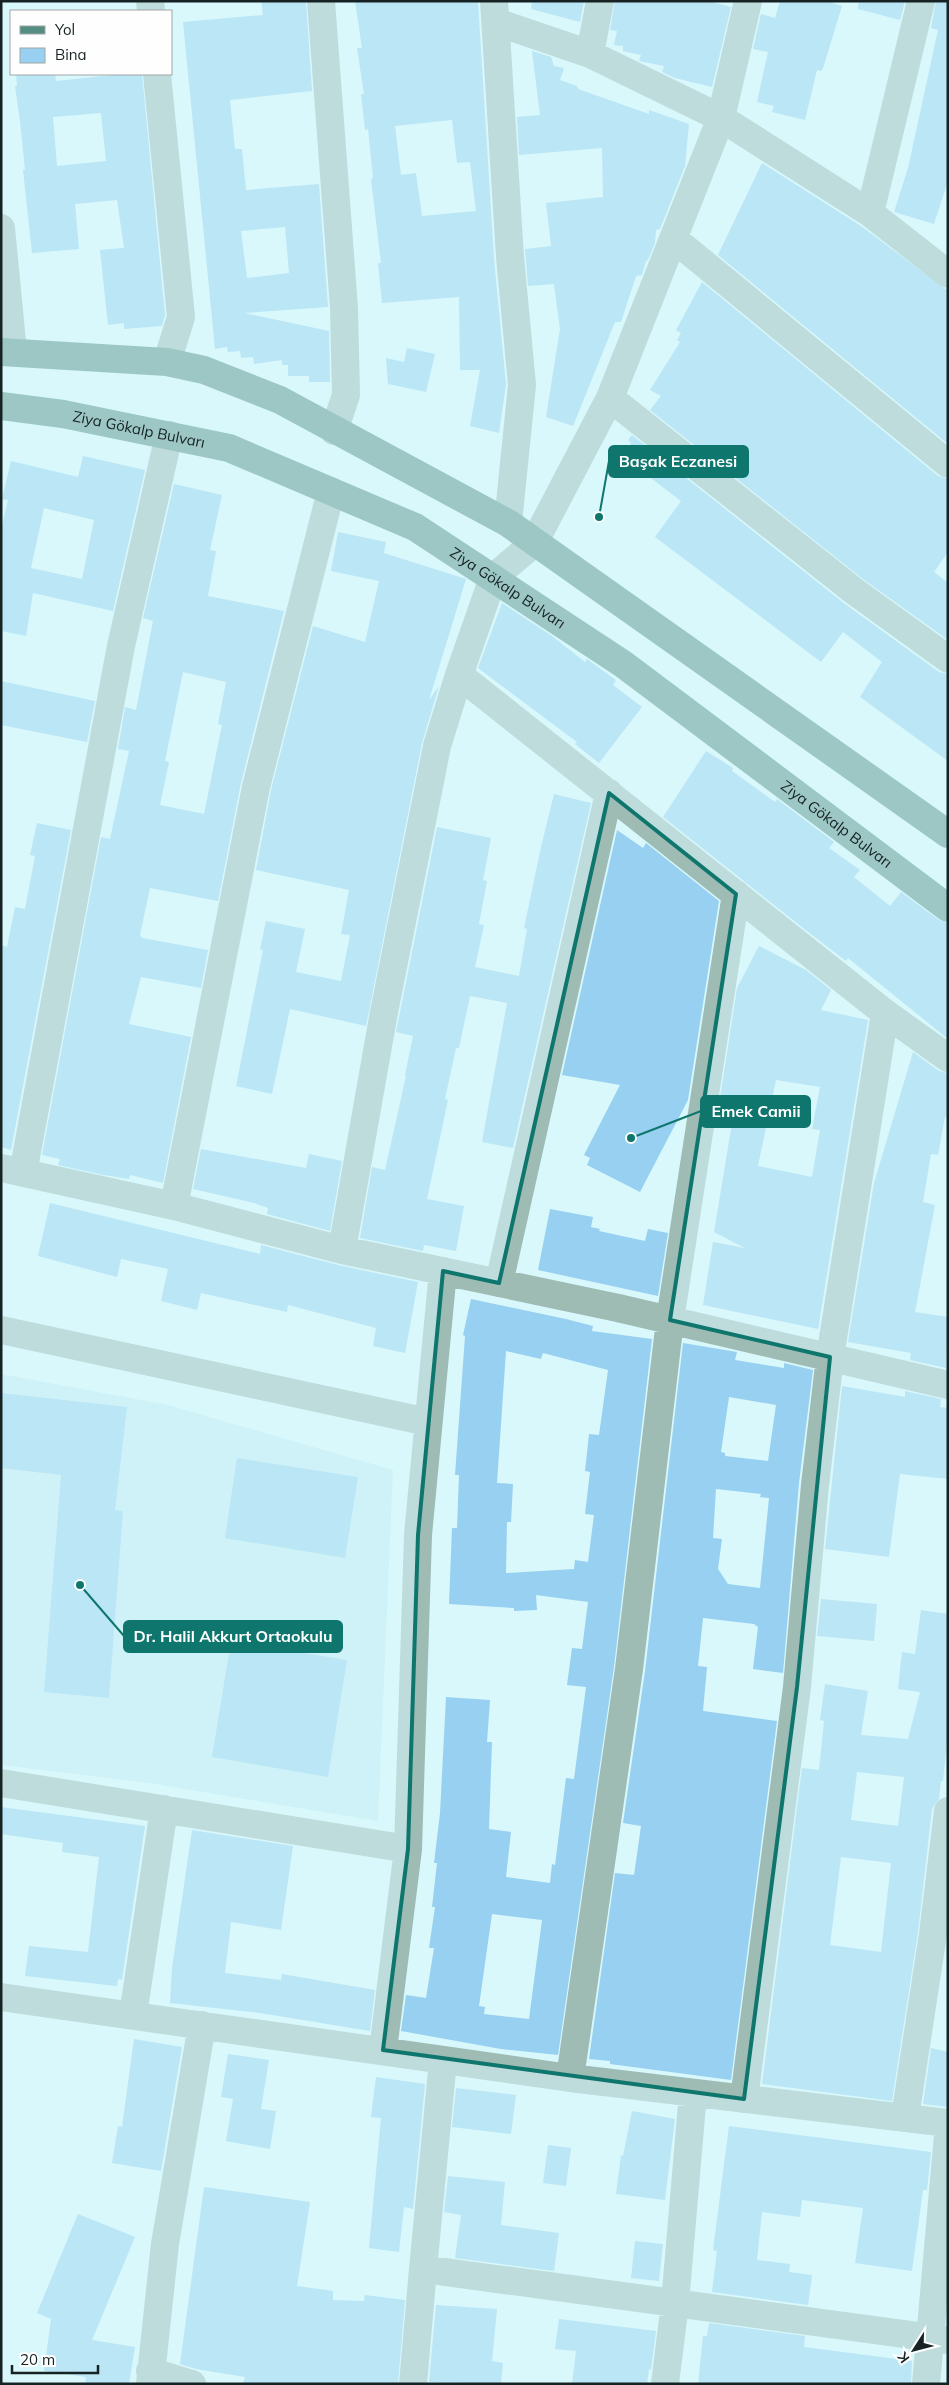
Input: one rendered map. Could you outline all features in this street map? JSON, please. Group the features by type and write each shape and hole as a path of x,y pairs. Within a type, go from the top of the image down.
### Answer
{"main road":[{"path":"7,352 167,362 204,370 280,400 334,431 508,523 534,543 946,827"},
{"name":"Ziya Gökalp Bulvarı","path":"1,406 63,414 229,448 415,527 623,664 948,908"}],"street":[{"path":"321,1 344,327 346,395 334,431"},
{"path":"590,54 600,1"},
{"path":"342,1250 384,1012 433,765 459,675 493,578 534,543 610,398 721,118 748,1"},
{"path":"870,213 921,1"},
{"path":"508,523 522,385 510,257 495,11 590,54 721,118 870,213 948,274"},
{"path":"157,75 181,317 167,362"},
{"path":"1,228 7,352"},
{"path":"674,239 948,464"},
{"path":"610,398 854,591 948,659"},
{"path":"169,435 121,646 12,1170 174,1206 342,1250 670,1320 948,1385"},
{"path":"174,1206 256,787 331,491"},
{"path":"459,675 885,1012 948,1058"},
{"path":"499,1283 609,793"},
{"path":"570,2078 629,1669 670,1320 736,894"},
{"path":"744,2099 797,1686 815,1484 830,1357 885,1012"},
{"path":"383,2050 408,1849 418,1535 443,1271"},
{"path":"1,1330 428,1422"},
{"path":"1,1783 408,1849"},
{"path":"132,2015 164,1810"},
{"path":"905,2117 933,1934 948,1811"},
{"path":"1,1997 570,2078 948,2123"},
{"path":"192,2384 150,2378 165,2244 202,2025"},
{"path":"413,2384 443,2060"},
{"path":"665,2384 676,2303 693,2093"},
{"path":"926,2384 938,2339 948,2135"},
{"path":"423,2269 938,2339"}],"highlighted area":[{"path":"609,793 736,894 670,1320 830,1357 797,1687 744,2099 383,2050 408,1849 418,1535 443,1271 499,1283"}],"shaded area":[{"path":"1,1374 168,1405 393,1470 378,1821 149,1783 1,1765"}],"building":[{"path":"261,1 306,1 312,91 230,100 235,149 242,149 246,190 319,184 328,307 244,313 329,331 330,382 309,382 309,376 288,376 288,365 282,365 282,360 254,364 253,357 241,358 240,351 228,352 227,347 215,349 183,22 263,15","holes":["285,227 289,273 247,278 241,231"]},
{"path":"355,1 478,1 494,258 506,385 499,433 470,426 480,370 460,370 459,297 382,303 378,263 381,263 371,179 373,178 368,129 365,130 361,94 364,94 357,48 362,48","holes":["452,120 457,163 470,162 476,211 422,216 416,173 401,175 395,126"]},
{"path":"532,1 584,1 580,22 531,9"},
{"path":"615,1 708,1 731,7 712,87 675,78 662,72 664,66 639,61 641,55 623,51 623,46 614,45 617,31 610,30"},
{"path":"780,1 827,1 842,6 823,68 821,71 817,70 805,120 772,112 774,106 757,102 768,52 753,49 761,14 775,18"},
{"path":"859,1 905,1 900,20 858,9"},
{"path":"936,1 948,1 948,181 934,224 894,212 908,168 938,30 931,28"},
{"path":"532,51 551,57 554,66 564,68 560,80 577,86 578,89 649,114 649,110 689,124 685,166 660,229 656,230 655,243 646,261 642,275 636,276 621,322 615,322 573,426 546,417 560,329 554,284 528,286 525,249 551,246 546,203 603,197 602,148 519,155 517,117 540,115"},
{"path":"16,75 55,75 56,81 113,75 142,75 165,315 162,326 124,329 124,323 108,325 100,250 124,248 117,200 75,204 79,249 32,253 15,86 17,86","holes":["101,113 106,161 57,166 53,117"]},
{"path":"762,163 861,226 948,291 948,444 718,255"},
{"path":"702,282 938,476 948,479 948,552 934,572 948,583 948,640 863,579 650,410 661,396 650,390 680,342 677,340 681,333 676,330"},
{"path":"407,348 435,354 426,392 388,384 386,358 404,362"},
{"path":"632,435 845,604 939,672 948,674 948,761 860,697 882,662 843,632 821,662 655,537 681,501 622,456 631,443 628,440"},
{"path":"83,456 145,470 113,611 33,593 26,636 1,631 1,530 8,500 2,499 11,461 78,477","holes":["44,508 94,520 82,579 31,568"]},
{"path":"174,484 222,495 210,550 216,551 208,596 284,611 241,783 218,901 150,888 140,935 142,938 208,950 201,988 141,977 129,1024 191,1037 163,1183 130,1175 129,1179 58,1165 60,1159 42,1155 101,837 110,839 129,751 118,749 125,707 136,710 153,621 143,618","holes":["183,672 226,682 218,724 222,725 204,814 160,805 169,762 165,761"]},
{"path":"338,532 386,542 384,553 466,579 429,700 439,686 422,743 366,1026 290,1009 272,1094 236,1086 263,950 260,949 266,921 305,929 296,972 341,981 350,935 341,934 349,890 256,870 271,790 313,626 365,642 379,581 331,571"},
{"path":"502,603 552,636 585,662 587,659 616,680 613,685 642,707 599,763 575,744 577,742 478,668"},
{"path":"1,681 95,701 87,742 1,725"},
{"path":"706,751 733,768 732,771 775,802 777,799 834,842 829,848 860,870 854,877 890,906 901,892 939,920 948,923 948,1039 848,958 846,961 663,817"},
{"path":"554,794 591,803 513,1148 482,1142 507,1003 470,996 459,1048 456,1048 445,1099 448,1100 427,1199 464,1206 456,1251 424,1245 423,1251 360,1238 372,1167 385,1170 406,1076 413,1036 396,1032 437,827 491,838 483,880 487,881 479,924 484,925 475,967 519,976 527,929 524,928"},
{"path":"37,823 71,830 11,1150 1,1147 1,945 7,947 15,907 25,909 35,856 30,855"},
{"path":"617,830 643,848 646,843 719,901 688,1100 640,1192 587,1165 590,1158 584,1155 620,1085 562,1075"},
{"path":"759,946 806,970 831,990 821,1010 868,1020 817,1336 818,1329 703,1305 713,1242 745,1248 714,1232 734,1111 730,1110 731,1107 719,1105 737,988","holes":["776,1080 820,1087 812,1129 820,1130 812,1177 758,1166"]},
{"path":"913,1052 939,1071 948,1073 948,1118 945,1117 938,1155 931,1154 923,1202 935,1205 915,1312 948,1317 946,1368 910,1360 911,1353 848,1342 874,1183"},
{"path":"201,1149 306,1168 309,1154 342,1161 330,1231 267,1214 268,1208 254,1203 193,1189"},
{"path":"50,1203 260,1254 261,1245 338,1265 418,1282 405,1353 373,1346 376,1328 288,1305 287,1312 201,1293 197,1310 161,1301 168,1269 121,1259 117,1277 38,1256"},
{"path":"550,1209 593,1217 591,1227 600,1229 599,1231 645,1241 648,1229 668,1233 658,1296 538,1270"},
{"path":"471,1299 593,1326 592,1331 652,1339 614,1667 558,2055 501,2049 401,2031 406,1995 426,1998 434,1948 429,1948 435,1907 432,1907 437,1863 434,1863 440,1813 446,1697 490,1700 487,1742 492,1742 489,1829 511,1832 506,1877 550,1883 552,1864 555,1865 566,1778 574,1779 586,1687 567,1685 572,1648 582,1649 588,1602 536,1595 537,1610 514,1611 514,1608 449,1604 452,1528 457,1528 459,1475 455,1475 465,1336 463,1335","holes":["506,1351 541,1359 543,1353 608,1370 599,1435 589,1434 585,1471 590,1472 585,1514 594,1515 588,1562 575,1560 574,1569 506,1573 507,1522 511,1522 513,1484 497,1483","492,1914 542,1920 529,2019 484,2014 485,2007 479,2006"]},
{"path":"683,1343 737,1352 735,1360 784,1368 784,1363 813,1370 799,1483 783,1673 753,1669 758,1627 754,1624 703,1618 698,1666 707,1667 703,1711 777,1721 731,2080 610,2064 610,2061 589,2059 615,1873 634,1875 641,1826 623,1823 645,1671","holes":["729,1397 776,1405 768,1461 725,1456 725,1453 721,1452","716,1489 761,1494 760,1497 769,1498 760,1588 728,1584 718,1569 722,1539 713,1538"]},
{"path":"842,1386 905,1397 905,1391 941,1399 940,1407 948,1408 948,1479 900,1474 889,1557 825,1549"},
{"path":"1,1393 127,1407 115,1510 123,1511 109,1698 44,1692 61,1475 1,1468"},
{"path":"237,1458 358,1477 345,1558 225,1538"},
{"path":"821,1599 877,1604 874,1641 817,1636"},
{"path":"921,1610 948,1614 948,1733 943,1781 941,1781 939,1799 932,1809 918,1932 892,2101 762,2084 802,1768 819,1770 824,1721 820,1720 825,1684 868,1691 861,1735 908,1739 920,1692 898,1689 902,1652 915,1654","holes":["857,1772 904,1777 898,1826 851,1820","841,1857 891,1863 881,1952 830,1945"]},
{"path":"231,1641 347,1660 328,1777 212,1757"},
{"path":"1,1807 145,1826 122,1980 118,1979 117,1986 25,1976 29,1946 88,1952 99,1857 62,1852 63,1843 1,1834"},
{"path":"192,1830 293,1846 281,1930 231,1922 225,1973 281,1980 282,1974 375,1990 370,2031 260,2013 170,2003 172,1968"},
{"path":"134,2039 182,2047 161,2171 112,2163 118,2126 122,2127"},
{"path":"931,2048 948,2052 948,2107 923,2104"},
{"path":"228,2054 269,2060 261,2109 276,2111 270,2149 226,2141 233,2099 221,2097"},
{"path":"376,2077 425,2084 413,2209 404,2207 399,2252 369,2248 381,2118 371,2117"},
{"path":"456,2088 516,2095 511,2134 452,2127"},
{"path":"632,2111 675,2119 665,2200 616,2194 621,2155 623,2156"},
{"path":"729,2126 931,2152 927,2190 923,2190 912,2271 855,2263 863,2208 802,2200 800,2217 762,2212 757,2260 790,2264 789,2272 812,2275 808,2305 712,2292 717,2251 713,2250"},
{"path":"548,2145 571,2148 566,2186 543,2183"},
{"path":"448,2176 505,2182 501,2225 559,2233 554,2271 455,2258 461,2215 444,2212"},
{"path":"204,2187 310,2202 297,2286 333,2291 333,2300 364,2301 365,2295 405,2300 398,2384 243,2384 245,2377 196,2369 180,2364"},
{"path":"78,2214 135,2237 92,2340 135,2347 129,2384 85,2384 86,2377 44,2371 51,2319 37,2313"},
{"path":"635,2241 663,2244 659,2281 631,2278"},
{"path":"436,2305 497,2309 492,2361 503,2363 501,2384 429,2382"},
{"path":"559,2319 656,2331 651,2370 649,2369 647,2384 572,2384 576,2351 555,2349"},
{"path":"709,2323 805,2336 804,2347 912,2361 911,2384 698,2384 703,2336 707,2336"}],"place":[{"name":"Başak Eczanesi","path":"599,517"},
{"name":"Emek Camii","path":"631,1138"},
{"name":"Dr. Halil Akkurt Ortaokulu","path":"80,1585"}]}
